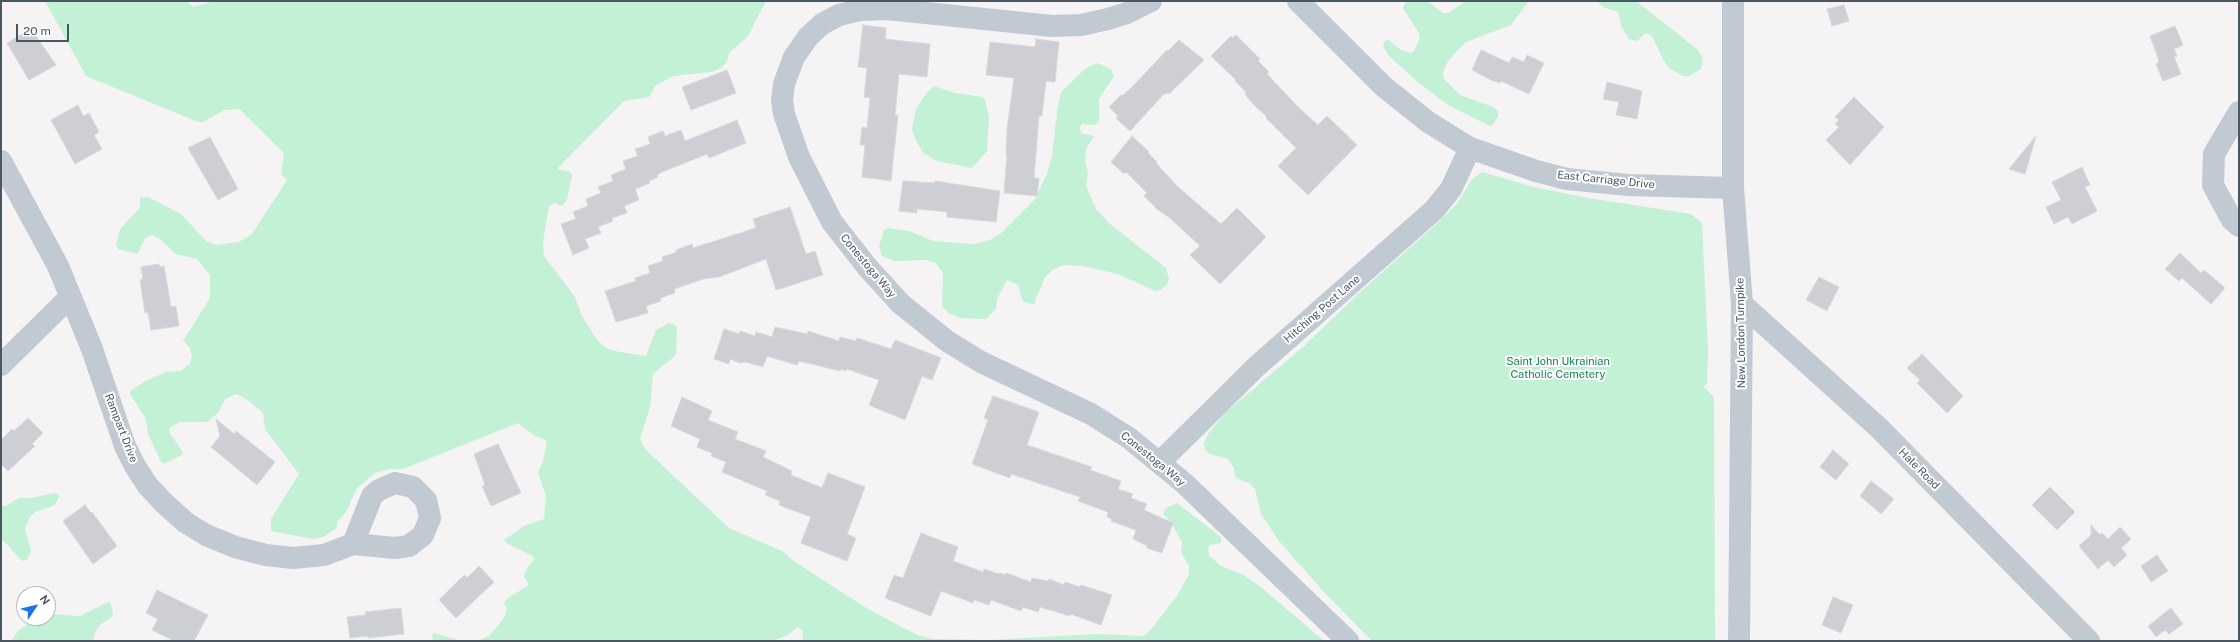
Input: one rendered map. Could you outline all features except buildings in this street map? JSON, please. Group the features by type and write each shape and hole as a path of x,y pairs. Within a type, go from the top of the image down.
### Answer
{"street":[{"name":"Conestoga Way","path":"1151,1 1127,13 1108,20 1081,25 1052,26 887,9 860,10 840,15 822,24 808,37 794,57 784,84 782,100 784,114 799,157 832,222 868,268 901,304 947,341 981,362 1091,414 1129,438 1160,462 1348,641"},
{"name":"East Carriage Drive","path":"1298,1 1383,86 1428,122 1470,148 1536,171 1567,179 1628,185 1733,188"},
{"name":"New London Turnpike","path":"1733,1 1733,188 1742,304 1739,641"},
{"path":"2239,112 2214,154 2213,185 2232,220 2239,226"},
{"name":"Hitching Post Lane","path":"1160,462 1257,366 1434,210 1451,189 1470,148"},
{"name":"Rampart Drive","path":"1,161 58,266 92,349 125,446 148,486 185,522 206,535 235,548 266,555 293,558 324,554 353,544"},
{"path":"1,365 70,297"},
{"name":"Hale Road","path":"1742,304 1879,428 2089,641"}],"green space":[{"path":"45,1 187,1 193,7 214,1 766,1 748,36 729,53 727,62 721,68 712,72 673,76 655,86 649,97 624,101 557,169 570,172 572,175 567,200 562,206 554,203 549,206 543,242 544,256 575,297 582,316 597,340 606,348 615,351 646,356 656,330 669,323 677,327 676,355 653,374 650,407 640,439 646,450 729,528 784,552 792,560 868,609 917,635 933,639 989,640 1097,634 1143,636 1149,632 1177,596 1189,574 1189,566 1181,552 1182,543 1171,522 1163,514 1165,509 1177,503 1221,537 1221,543 1209,545 1208,551 1210,556 1221,566 1245,576 1262,588 1324,641 803,641 802,630 798,627 788,635 772,641 477,641 489,636 504,618 507,609 504,603 508,598 529,585 524,576 526,570 534,560 533,556 506,543 504,540 524,526 544,519 546,496 538,473 542,464 547,443 546,440 535,436 518,423 403,469 390,469 375,473 357,488 346,512 337,522 337,528 323,537 313,539 271,531 271,519 299,474 265,429 263,413 249,401 237,394 225,399 218,413 207,422 180,422 169,428 170,434 183,452 182,455 164,464 161,462 148,434 146,419 130,394 131,390 166,372 181,371 190,363 192,357 190,348 183,341 210,298 210,275 197,259 176,254 160,239 152,235 145,238 138,254 118,249 116,245 120,229 140,208 140,198 148,197 181,214 206,241 216,245 239,242 252,234 287,180 281,174 284,153 239,109 224,110 203,122 198,122 86,76"},
{"path":"1406,1 1427,1 1443,13 1448,13 1466,1 1529,1 1511,25 1466,42 1448,61 1443,72 1444,79 1460,95 1493,107 1498,111 1498,116 1493,125 1490,126 1448,105 1419,83 1389,56 1383,46 1385,41 1388,40 1401,50 1410,53 1413,52 1420,38 1419,33 1403,8"},
{"path":"1597,1 1636,1 1697,49 1703,58 1701,69 1689,76 1683,76 1669,68 1652,36 1646,33 1637,41 1629,39 1622,28 1618,12 1603,7"},
{"path":"1097,63 1111,70 1114,76 1099,99 1099,122 1095,125 1082,124 1080,127 1081,133 1094,136 1086,149 1085,160 1088,173 1086,186 1096,209 1110,224 1166,268 1169,279 1167,285 1160,290 1155,291 1118,274 1082,266 1064,265 1054,269 1045,277 1034,304 1026,303 1022,299 1018,285 1007,280 997,299 996,309 986,319 960,318 948,313 942,306 943,273 936,263 925,260 895,261 882,256 879,246 884,230 888,228 909,231 933,241 973,244 990,240 1000,234 1035,199 1047,174 1052,156 1058,104 1062,91 1085,69"},
{"path":"934,86 955,93 983,97 985,100 989,117 987,151 972,168 937,161 923,153 915,138 912,129 916,109 927,92"},
{"name":"Saint John Ukrainian Catholic Cemetery","path":"1482,172 1534,187 1588,198 1691,214 1702,223 1708,349 1707,384 1703,386 1714,397 1715,641 1372,641 1323,591 1279,541 1261,514 1255,489 1249,483 1238,479 1235,476 1234,468 1228,459 1210,454 1205,450 1204,443 1208,434 1225,413 1303,347 1359,293 1432,228 1457,204 1472,179"},
{"path":"54,493 58,494 59,497 55,505 35,512 29,518 25,529 31,551 27,560 22,561 1,538 1,506 6,506 19,498 32,498"},
{"path":"108,602 111,604 113,613 112,617 100,625 94,634 94,641 11,641 19,630 25,626 56,626 56,614 80,616"},
{"path":"434,633 467,641 433,641 432,634"}]}
